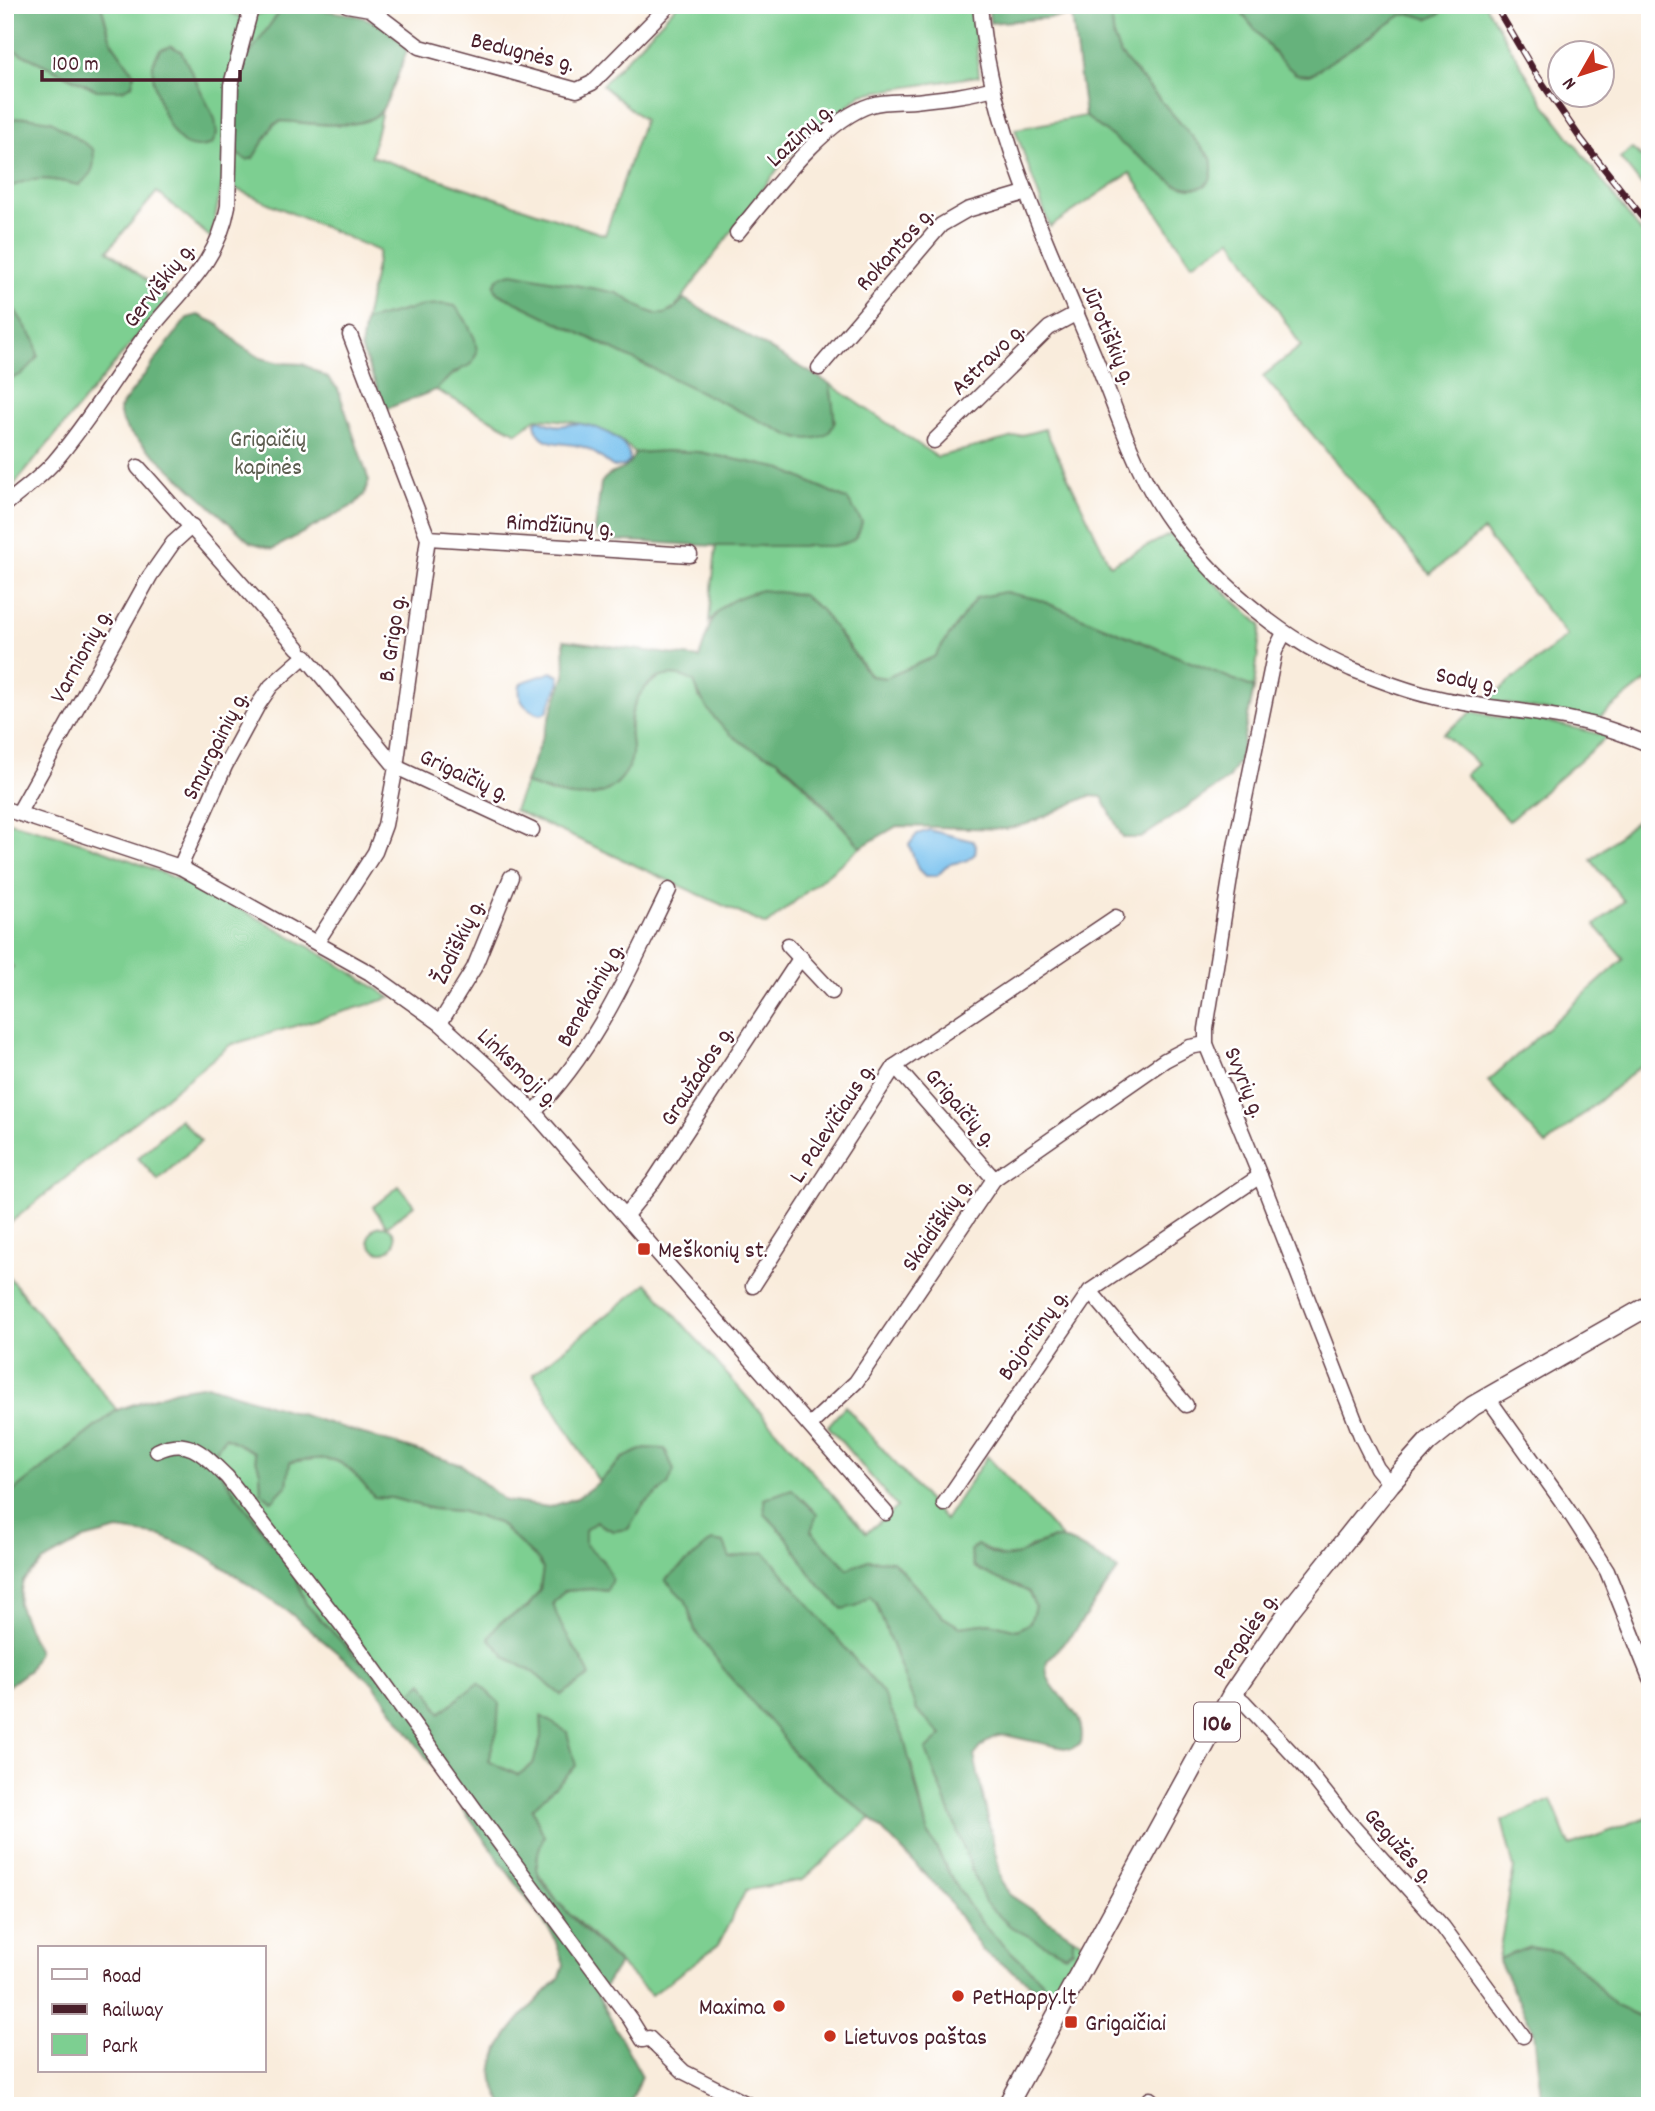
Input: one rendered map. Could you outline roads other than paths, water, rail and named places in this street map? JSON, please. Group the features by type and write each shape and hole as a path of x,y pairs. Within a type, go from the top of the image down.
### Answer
{"main road":[{"name":"Pergalės g.","path":"1007,2106 1233,1693 1289,1611 1390,1484 1428,1442 1465,1413 1650,1305"}],"street":[{"name":"Gerviškių g.","path":"5,505 52,464 89,417 143,339 205,267 218,244 229,206 231,85 252,5"},
{"name":"Bedugnės g.","path":"347,5 370,9 420,47 577,90 592,83 668,5"},
{"name":"Jūrotiškių g.","path":"980,5 985,55 1000,121 1025,192 1139,465 1160,506 1175,528 1202,559 1284,633"},
{"name":"Lazūnų g.","path":"737,233 824,136 859,110 874,104 945,98 993,88"},
{"name":"Rokantos g.","path":"819,368 941,225 967,210 1025,192"},
{"name":"Astravo g.","path":"934,442 1049,328 1077,313"},
{"name":"B. Grigo g.","path":"317,942 375,852 385,825 396,767 428,538 350,335"},
{"path":"89,417 101,426"},
{"name":"Grigaičių g.","path":"138,467 301,652 396,767 532,830"},
{"name":"Varnionių g.","path":"12,811 150,576 173,543 192,526"},
{"name":"Rimdžiūnų g.","path":"428,538 690,555"},
{"name":"Sodų g.","path":"1284,633 1350,668 1428,696 1586,723 1650,745"},
{"name":"Svyrių g.","path":"1284,633 1275,651 1235,847 1206,1029 1206,1044 1267,1191 1362,1436 1377,1468 1390,1484"},
{"name":"Smurgainių g.","path":"180,867 225,766 258,705 271,685 301,652"},
{"name":"Linksmoji g.","path":"12,811 180,867 370,973 440,1023 534,1112 886,1513"},
{"name":"Žodiškių g.","path":"440,1023 474,968 511,877"},
{"name":"Benekainių g.","path":"534,1112 558,1088 584,1054 622,986 669,890"},
{"name":"L. Palevičiaus g.","path":"753,1286 895,1066 1115,917"},
{"path":"788,945 832,992"},
{"name":"Graužados g.","path":"626,1215 653,1182 801,957"},
{"name":"Skaidiškių g.","path":"810,1425 856,1382 993,1179 1166,1060 1191,1047 1206,1044"},
{"name":"Grigaičių g.","path":"895,1066 993,1179"},
{"name":"Bajoriūnų g.","path":"944,1504 1090,1291 1260,1175"},
{"path":"1090,1291 1186,1405"},
{"path":"1488,1398 1568,1510 1606,1571 1650,1678"},
{"path":"157,1451 170,1445 186,1445 205,1456 227,1476 351,1637 643,2040 649,2038 684,2072 751,2106"},
{"name":"Gegužės g.","path":"1233,1693 1303,1765 1346,1819 1443,1927 1523,2036"}],"water":[{"path":"538,420 552,425 581,424 605,432 626,448 629,462 624,466 614,467 586,448 548,441 538,431 535,423"},
{"path":"552,672 559,676 560,682 547,712 541,714 531,710 521,700 520,685"},
{"path":"929,830 973,841 976,846 975,854 966,861 949,864 937,876 925,876 918,869 909,845 917,834"}],"railway":[{"path":"1495,5 1534,71 1578,135 1650,227"}],"place":[{"name":"Meškonių st.","path":"644,1249"},
{"name":"PetHappy.lt","path":"958,1996"},
{"name":"Maxima","path":"779,2006"},
{"name":"Grigaičiai","path":"1071,2022"},
{"name":"Lietuvos paštas","path":"830,2036"}],"park label":[{"name":"Grigaičių kapinės","path":"268,452"}]}
